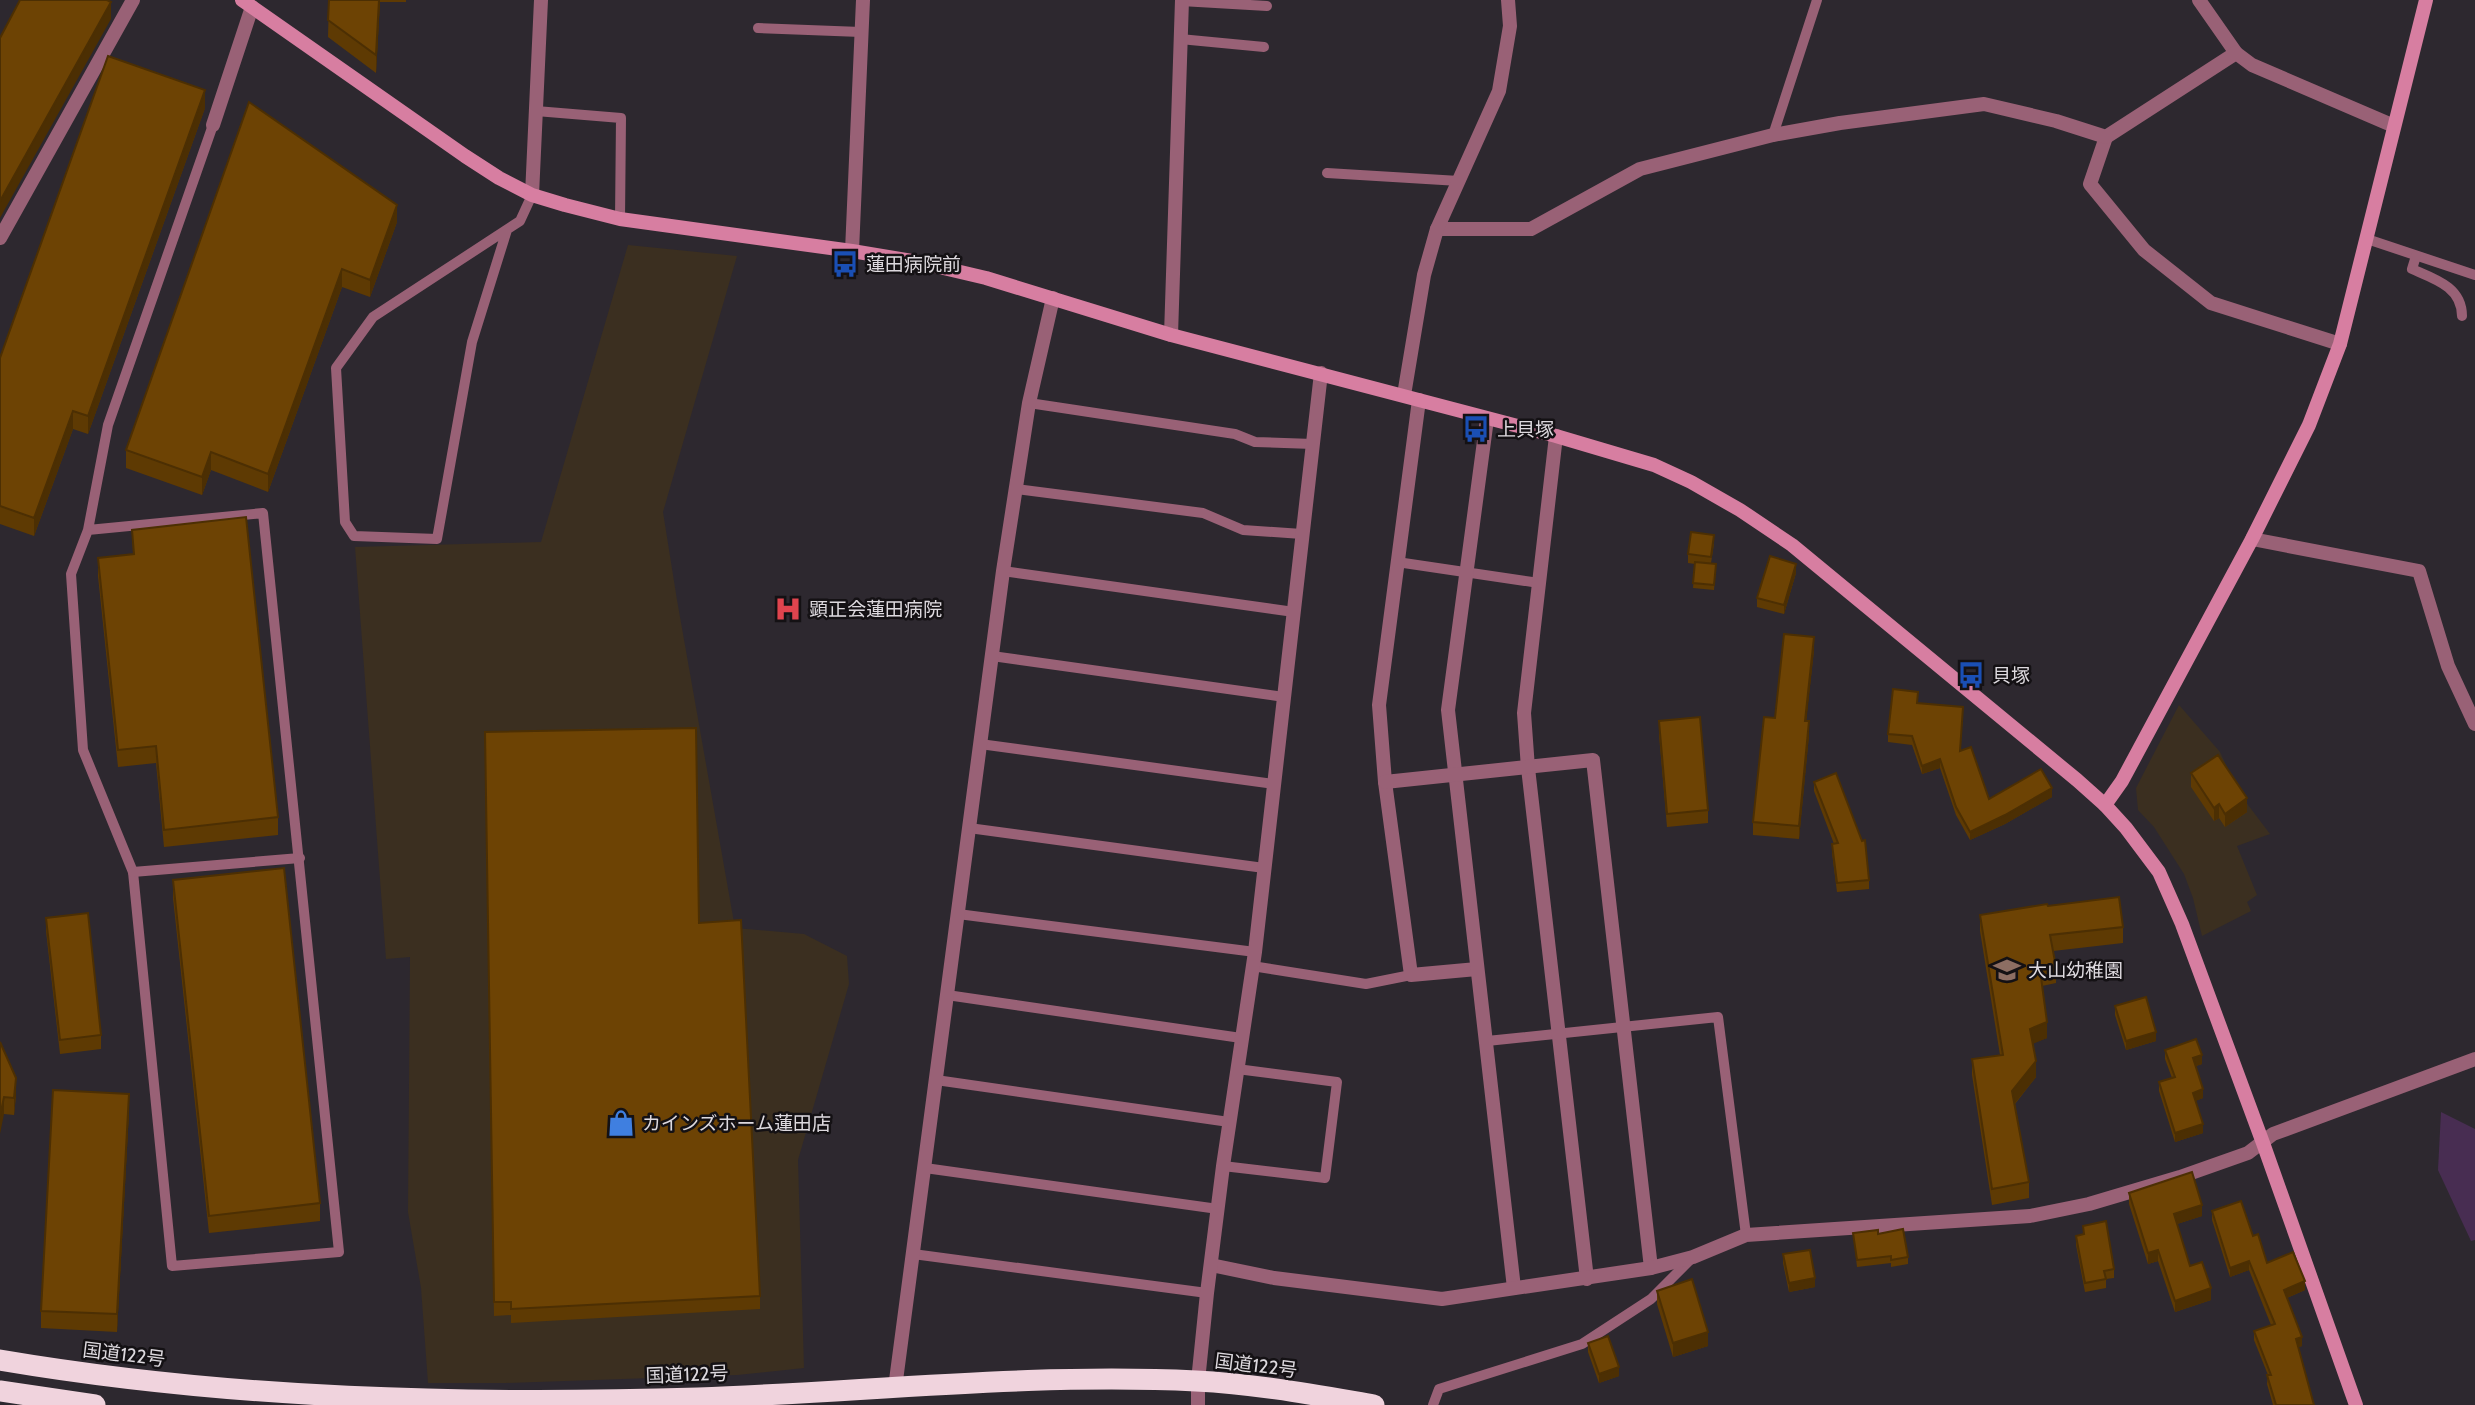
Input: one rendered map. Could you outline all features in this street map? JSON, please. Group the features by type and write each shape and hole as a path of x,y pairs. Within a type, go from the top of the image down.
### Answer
{"highway":[{"name":"国道122号","path":"0,1360 187,1385 410,1402 696,1398 1039,1379 1198,1381 1291,1391 1374,1405"},
{"path":"0,1391 95,1405"}],"street":[{"path":"0,238 133,0"},
{"path":"532,195 541,0"},
{"path":"852,251 863,0"},
{"path":"1404,395 1424,275 1437,229 1499,91 1510,26 1508,0"},
{"path":"2199,0 2236,53 2252,65 2394,126"},
{"path":"2105,805 2122,781 2252,539 2309,425 2340,344 2426,0"},
{"path":"1171,335 1181,1"},
{"path":"213,125 247,3 465,156 532,195 620,219 852,251 918,262 986,278 1171,335 1556,436 1654,466 1691,482 1740,510 1792,545 1833,578 2105,805 2132,835 2158,872 2182,924 2263,1143 2351,1401"},
{"path":"2236,53 2106,137 2090,184 2144,250 2211,303 2340,344"},
{"path":"1437,229 1531,229 1640,169 1773,135 1840,122 1984,104 2056,121 2106,137"},
{"path":"895,1388 1003,571 1029,403 1054,298"},
{"path":"1198,1405 1198,1381 1217,1209 1254,959 1321,373"},
{"path":"1419,400 1379,705 1385,782 1411,975 1477,969"},
{"path":"1488,419 1448,710 1514,1289"},
{"path":"1556,436 1524,713 1528,768 1587,1279"},
{"path":"2252,539 2419,571 2448,666 2475,724"},
{"path":"1385,782 1593,760 1650,1268"},
{"path":"1211,1265 1274,1278 1442,1299 1650,1268 1693,1257 1746,1235 2030,1216 2089,1203 2180,1177 2248,1153 2273,1134 2475,1059"}],"lane":[{"path":"1773,135 1816,0"},
{"path":"1181,1 1267,6"},
{"path":"758,28 861,32"},
{"path":"1180,39 1264,47"},
{"path":"536,111 621,118 620,219"},
{"path":"88,530 263,513 339,1252 172,1266 133,872 83,750 71,574 88,530 108,425 213,125"},
{"path":"1327,173 1459,181"},
{"path":"507,230 472,342 437,539 355,536 345,522 336,368 373,317 520,221 532,195"},
{"path":"2367,239 2475,275"},
{"path":"2416,256 2412,269 2453,290 2462,303 2462,316"},
{"path":"1029,403 1235,434 1255,442 1313,444"},
{"path":"1016,489 1203,513 1243,530 1302,534"},
{"path":"1396,562 1539,583"},
{"path":"1003,571 1294,612"},
{"path":"992,656 1284,697"},
{"path":"980,744 1274,784"},
{"path":"969,828 1264,868"},
{"path":"133,872 300,858"},
{"path":"958,914 1254,959 1366,984 1411,975"},
{"path":"947,995 1241,1038"},
{"path":"1487,1041 1718,1017 1746,1235"},
{"path":"1223,1166 1325,1178 1337,1082 1237,1069"},
{"path":"936,1080 1229,1122"},
{"path":"925,1168 1217,1209"},
{"path":"913,1254 1207,1293"},
{"path":"1433,1405 1439,1389 1582,1344 1651,1299 1693,1257"}],"shaded area":[{"path":"628,245 737,256 663,512 735,928 804,934 847,956 849,984 798,1160 804,1368 737,1375 428,1383 421,1288 408,1212 410,957 386,959 355,547 541,542"},
{"path":"2179,705 2220,752 2239,793 2270,834 2237,846 2257,895 2247,902 2251,911 2202,936 2184,874 2154,827 2138,810 2136,788"},
{"path":"2441,1112 2475,1129 2475,1240 2471,1241 2438,1170"}],"building":[{"path":"20,0 111,2 0,201 0,38"},
{"path":"329,0 379,0 376,55 328,20"},
{"path":"108,56 205,90 88,416 73,411 34,518 0,506 0,358"},
{"path":"249,102 397,205 370,280 342,269 268,474 211,452 202,477 126,450"},
{"path":"246,517 278,817 164,830 156,746 118,750 98,558 134,554 132,530"},
{"path":"1691,532 1714,535 1711,557 1688,554"},
{"path":"1770,556 1796,564 1784,605 1757,598"},
{"path":"1695,562 1716,564 1714,585 1693,583"},
{"path":"1784,634 1814,637 1805,721 1809,721 1799,826 1753,822 1764,717 1775,718"},
{"path":"1893,689 1918,692 1917,703 1963,707 1960,751 1971,747 1989,799 2041,769 2052,788 1970,832 1956,807 1940,759 1922,766 1912,736 1888,734"},
{"path":"1700,717 1708,810 1667,814 1659,721"},
{"name":"カインズホーム蓮田店","path":"696,728 699,923 741,920 760,1296 511,1309 511,1302 494,1302 485,732"},
{"path":"2218,755 2247,798 2225,814 2219,804 2214,808 2191,773"},
{"path":"1836,773 1862,841 1865,840 1869,880 1837,883 1832,844 1838,843 1814,782"},
{"path":"284,868 320,1203 209,1216 173,880"},
{"path":"2119,897 2123,927 2050,935 2056,967 2040,970 2047,1022 2030,1029 2036,1061 2012,1091 2029,1182 1992,1189 1972,1059 2003,1055 1980,915 2047,904"},
{"path":"88,913 101,1035 60,1040 46,918"},
{"path":"2146,997 2156,1032 2126,1041 2115,1006"},
{"path":"2196,1039 2202,1055 2193,1058 2203,1089 2193,1093 2203,1124 2175,1133 2159,1082 2175,1077 2165,1050"},
{"path":"0,1042 16,1078 14,1098 4,1097 0,1116"},
{"path":"53,1090 129,1094 117,1314 41,1311"},
{"path":"2192,1172 2202,1205 2174,1214 2190,1266 2202,1262 2211,1288 2175,1301 2158,1250 2148,1253 2129,1193"},
{"path":"2241,1201 2253,1236 2258,1234 2267,1263 2293,1252 2305,1281 2284,1290 2302,1337 2296,1339 2314,1405 2276,1405 2267,1375 2271,1375 2254,1331 2275,1324 2249,1261 2230,1268 2212,1211"},
{"path":"2106,1221 2114,1269 2104,1271 2106,1279 2085,1283 2076,1236 2084,1234 2083,1226"},
{"path":"1903,1229 1908,1257 1857,1260 1853,1233 1878,1230 1878,1234"},
{"path":"1810,1250 1815,1278 1789,1283 1783,1254"},
{"path":"1692,1279 1708,1332 1673,1343 1657,1291"},
{"path":"1608,1336 1619,1367 1599,1374 1588,1343"}],"place":[{"name":"蓮田病院前","path":"845,264"},
{"name":"上貝塚","path":"1476,429"},
{"name":"顕正会蓮田病院","path":"788,609"},
{"name":"貝塚","path":"1971,675"},
{"name":"大山幼稚園","path":"2007,970"},
{"name":"カインズホーム蓮田店","path":"621,1123"}]}
